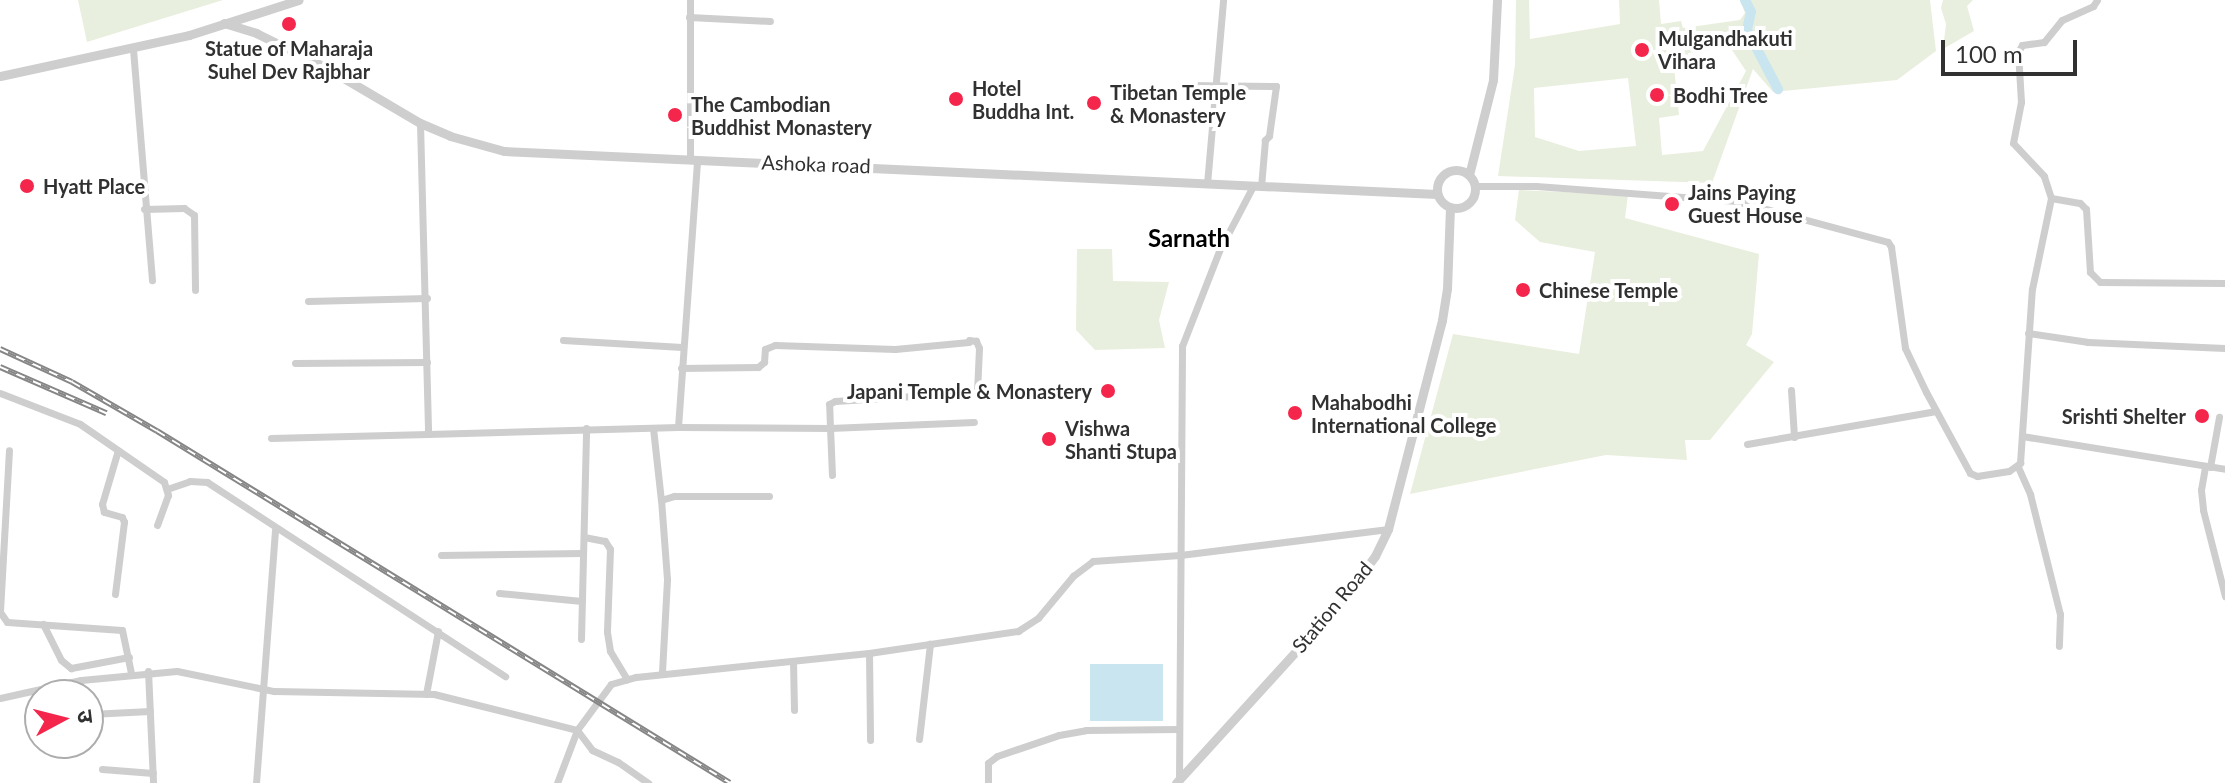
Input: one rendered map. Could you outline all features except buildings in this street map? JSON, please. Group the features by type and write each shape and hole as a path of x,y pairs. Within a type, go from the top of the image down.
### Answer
{"street":[{"path":"0,76 133,49 299,0"},
{"path":"678,427 694,159 690,0"},
{"path":"1207,184 1212,98 1217,86 1223,0"},
{"path":"1469,175 1493,80 1497,0"},
{"path":"2059,646 2060,614 2030,494 2018,467 2032,289 2051,198 2044,176 2013,143 2021,102 2018,52 2022,45 2044,42 2062,20 2093,6 2097,0"},
{"path":"689,17 770,21"},
{"name":"Ashoka road","path":"224,23 256,33 325,67 420,123 450,136 504,151 1437,194"},
{"path":"133,49 152,280"},
{"path":"1178,781 1182,346 1219,251 1257,187 1276,86 1185,85"},
{"path":"420,123 427,298 428,434"},
{"path":"1458,170 1469,175 1475,186 1469,203 1450,207 1437,194 1438,182 1446,172 1458,170"},
{"path":"1475,186 1536,186 1736,201 1888,242 1905,348 1970,473 1983,476 2018,467"},
{"path":"2051,198 2080,203 2086,209 2090,272 2100,282 2225,283"},
{"name":"Station Road","path":"1178,781 1339,604 1375,556 1388,529 1442,320 1447,289 1450,207"},
{"path":"144,209 184,208 194,215 195,290"},
{"path":"308,301 427,298"},
{"path":"2028,333 2088,342 2225,348"},
{"path":"563,340 682,347"},
{"path":"681,368 758,367 764,362 765,349 775,345 895,349 976,341 979,348 977,392 835,401 829,404 832,475"},
{"path":"295,363 427,362"},
{"path":"1791,390 1794,437"},
{"path":"0,393 80,424 164,482 167,489 157,525"},
{"path":"1747,444 1936,411"},
{"path":"2219,417 2201,490 2203,510 2225,596"},
{"path":"271,438 586,428 830,428 974,422"},
{"path":"581,639 586,428"},
{"path":"653,428 667,579 662,672"},
{"path":"2022,436 2225,469"},
{"path":"9,450 0,612 7,622 117,628 124,632 131,673"},
{"path":"115,594 124,522 122,517 104,512 102,504 118,450"},
{"path":"167,489 190,481 207,482 275,530 505,676"},
{"path":"661,500 674,496 769,496"},
{"path":"557,783 577,730 611,684 627,679 662,672 869,653 1007,634 1030,625 1073,576 1093,561 1180,555 1388,529"},
{"path":"256,783 275,530"},
{"path":"584,537 605,541 610,549 607,632 610,651 627,679"},
{"path":"441,555 583,553"},
{"path":"499,593 582,601"},
{"path":"43,624 61,660 71,668 129,657"},
{"path":"426,694 438,631"},
{"path":"919,739 930,644"},
{"path":"869,653 870,740"},
{"path":"793,661 794,710"},
{"path":"148,671 153,783"},
{"path":"0,698 148,671 208,675 262,688 310,693 451,696 577,730 592,750 618,762 648,783"},
{"path":"104,713 150,711"},
{"path":"988,783 987,767 997,756 1059,735 1086,730 1179,729"},
{"path":"102,769 153,773"}],"green space":[{"path":"78,0 223,0 87,42"},
{"path":"1516,0 1529,0 1530,39 1620,24 1619,0 1659,0 1661,24 1681,21 1683,28 1740,20 1745,13 1740,0 1930,0 1936,51 1897,80 1773,92 1753,69 1712,183 1498,176 1515,65","holes":["1730,47 1746,71 1703,151 1662,155 1659,118 1679,115 1674,67 1687,64 1688,53","1628,78 1636,146 1579,151 1535,137 1534,88"]},
{"path":"1943,0 1973,0 1967,6 1974,31 1943,49 1946,24 1941,8"},
{"path":"1519,190 1628,195 1625,218 1759,254 1752,334 1746,345 1774,362 1710,440 1685,440 1687,460 1606,455 1410,494 1453,334 1579,354 1595,252 1540,242 1515,220"},
{"path":"1077,249 1112,249 1113,281 1169,282 1159,320 1165,348 1095,350 1076,330"}],"water":[{"path":"1090,664 1163,664 1163,721 1090,721"}],"waterway":[{"path":"1745,0 1751,12 1747,30 1778,89"}],"railway":[{"path":"0,349 72,382 157,431 730,783"},
{"path":"0,367 106,413"}],"place":[{"name":"Statue of Maharaja Suhel Dev Rajbhar","path":"289,24"},
{"name":"Mulgandhakuti Vihara","path":"1642,50"},
{"name":"Bodhi Tree","path":"1657,95"},
{"name":"Hotel Buddha Int.","path":"956,99"},
{"name":"Tibetan Temple & Monastery","path":"1094,103"},
{"name":"The Cambodian Buddhist Monastery","path":"675,115"},
{"name":"Hyatt Place","path":"27,186"},
{"name":"Jains Paying Guest House","path":"1672,204"},
{"name":"Chinese Temple","path":"1523,290"},
{"name":"Japani Temple & Monastery","path":"1108,391"},
{"name":"Mahabodhi International College","path":"1295,413"},
{"name":"Srishti Shelter","path":"2202,416"},
{"name":"Vishwa Shanti Stupa","path":"1049,439"}],"district":[{"name":"Sarnath","path":"1189,238"}]}
